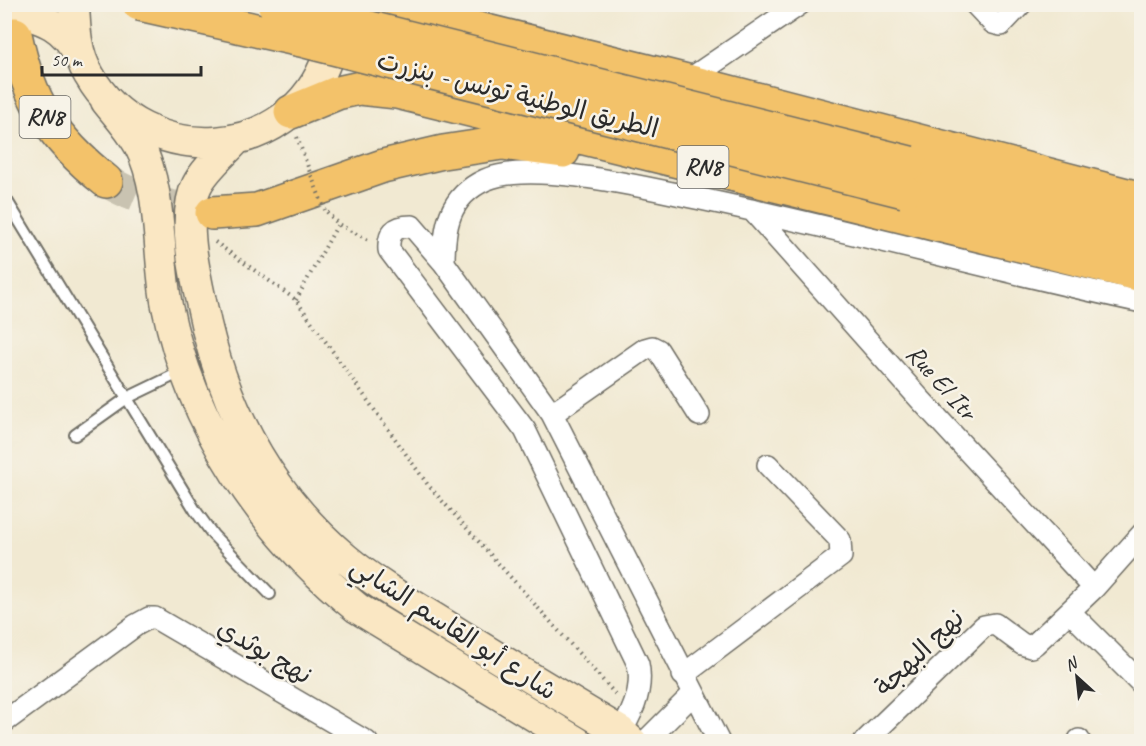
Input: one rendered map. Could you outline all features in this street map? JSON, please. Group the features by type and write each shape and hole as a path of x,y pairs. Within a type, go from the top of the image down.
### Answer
{"highway":[{"name":"الطريق الوطنية تونس - بنزرت","path":"139,4 907,177 1142,222"},
{"name":"الطريق الوطنية تونس - بنزرت","path":"274,4 907,177 1142,251"},
{"path":"378,4 687,81 1142,199"},
{"path":"466,4 499,22 641,70"},
{"name":"RN8","path":"10,21 23,72 42,114 74,156 106,182"},
{"name":"RN8","path":"288,114 337,93 360,88 397,92 1142,274"},
{"name":"RN8","path":"202,225 257,210 383,166 443,152 502,143 623,158 649,154"}],"street":[{"path":"74,4 75,36 88,74"},
{"path":"10,21 56,24 71,39 88,74 106,101 133,124 165,138 200,144 235,141 260,131 288,114 310,91 328,57 335,19 334,4"},
{"path":"687,81 800,4"},
{"path":"975,4 993,22 1001,25 1021,4"},
{"name":"شارع أبو القاسم الشابي","path":"106,101 139,145 150,178 166,304 185,370 236,477 290,545 327,584 357,608 577,741"},
{"name":"شارع أبو القاسم الشابي","path":"235,141 197,184 192,197 202,225 194,268 211,348 225,392 243,431 299,513 344,558 372,578 629,734"},
{"path":"444,263 444,229 451,211 465,195 485,180 510,174 601,178 752,210 1142,302"},
{"name":"Rue El Itr","path":"752,210 919,398 1094,588"},
{"path":"629,734 641,680 638,664 525,430 389,250 389,238 393,231 401,226 412,226 444,263 552,414 718,741"},
{"path":"552,414 645,349 652,347 658,350 699,415"},
{"path":"683,675 841,556 840,540 768,465"},
{"path":"1142,534 1070,612 1142,684"},
{"name":"نهج البهجة","path":"864,741 984,626 995,624 1022,644 1031,647 1070,612"},
{"name":"نهج بوثدي","path":"4,722 136,625 155,618 367,741"},
{"path":"629,734 693,694"}],"lane":[{"path":"4,196 127,399 213,535 270,594"},
{"path":"75,435 127,399 185,370"}],"path":[{"path":"288,114 325,210 338,224 389,250"},
{"path":"296,300 338,224"},
{"path":"202,225 209,238 296,300 428,485 629,734"}],"tunnel":[{"path":"106,181 157,203 212,213"}]}
